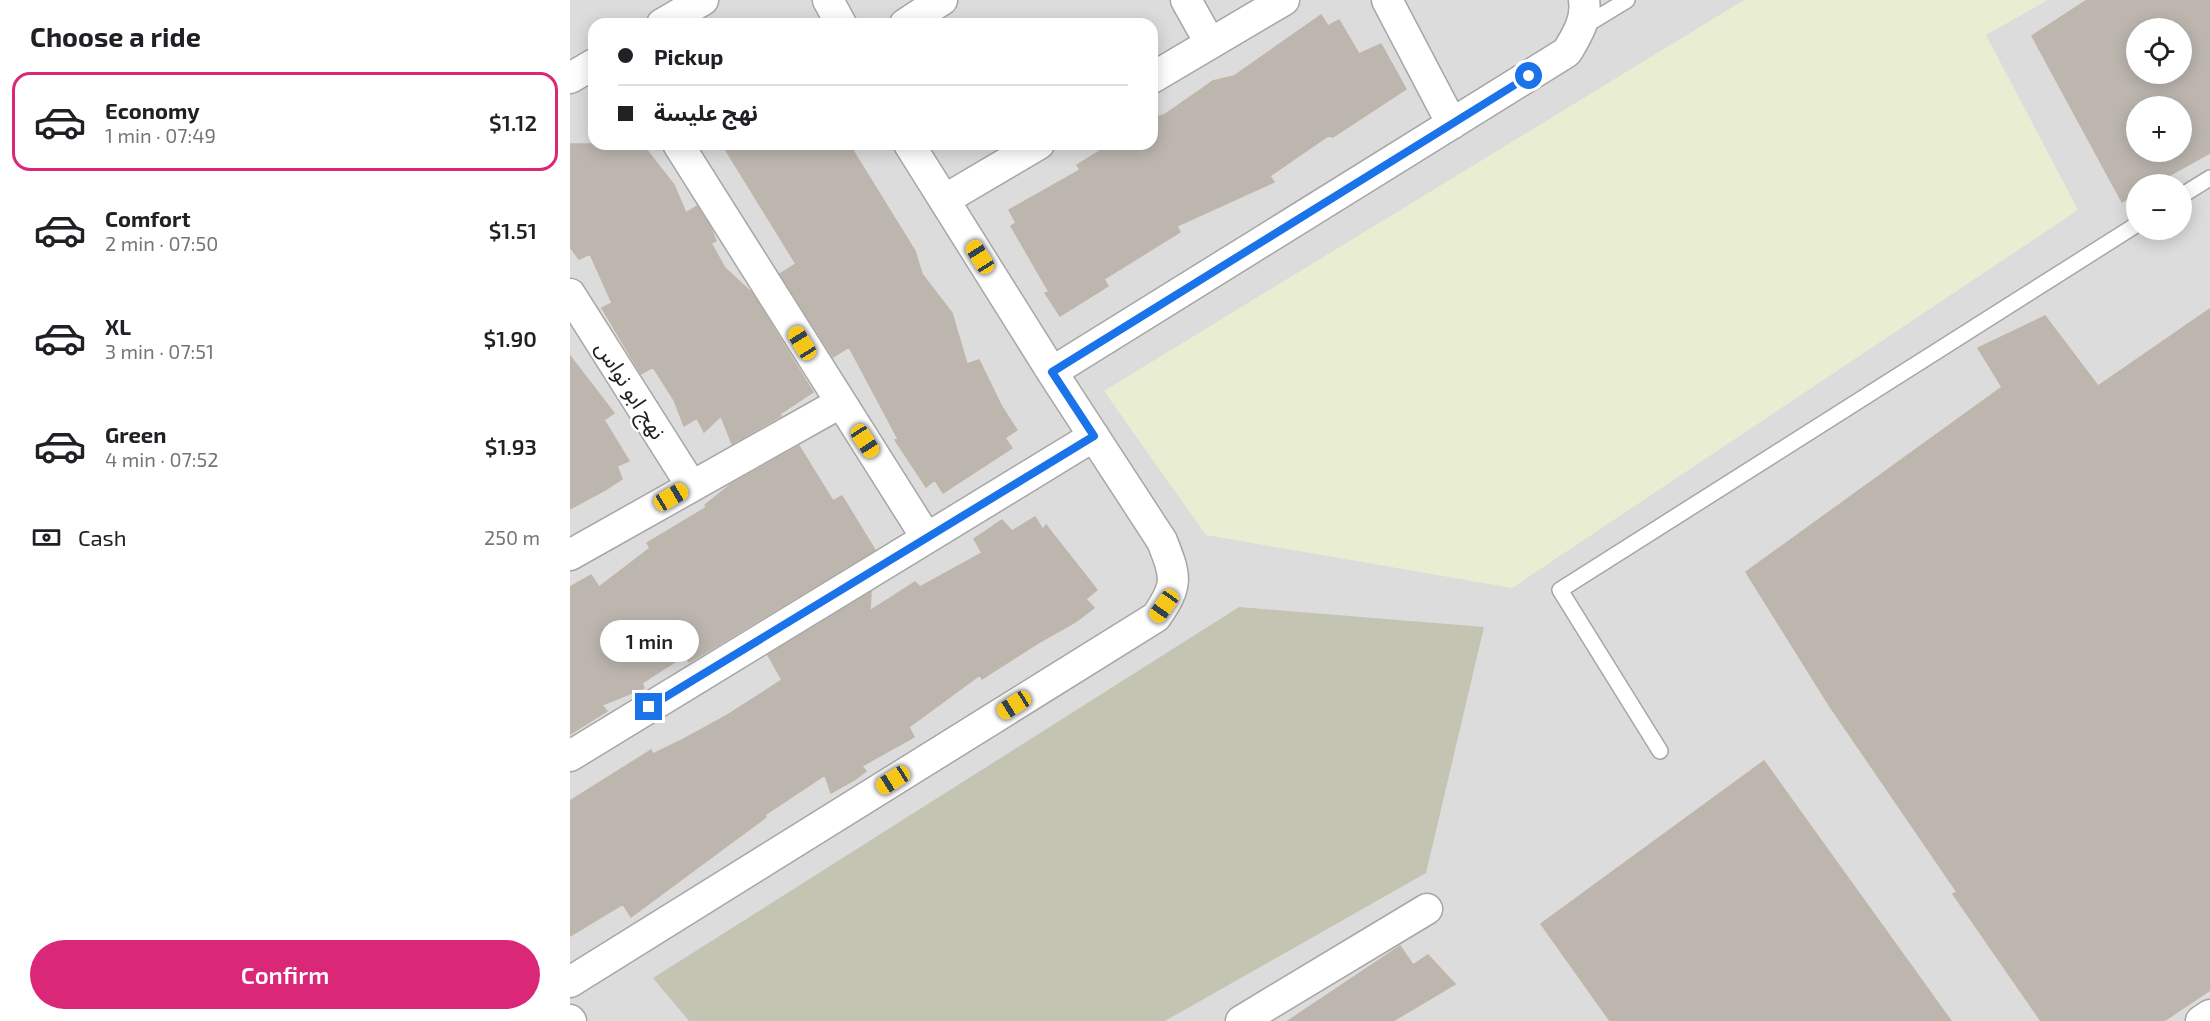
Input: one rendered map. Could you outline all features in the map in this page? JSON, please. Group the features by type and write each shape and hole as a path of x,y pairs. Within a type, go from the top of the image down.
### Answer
{"street":[{"path":"672,18 703,0"},
{"path":"828,0 838,18"},
{"path":"914,18 942,0"},
{"path":"1186,0 1210,43"},
{"path":"1158,74 1284,0"},
{"path":"1387,0 1452,124"},
{"path":"1052,372 1567,52 1583,14"},
{"path":"570,78 588,68"},
{"path":"682,150 926,537"},
{"path":"570,982 1156,617 1172,595 1173,568 1162,541 1052,372 913,150"},
{"path":"944,200 1029,150"},
{"name":"نهج ابو نواس","path":"570,294 692,485"},
{"path":"570,555 840,402"},
{"path":"570,756 1094,436"},
{"path":"1241,1021 1427,909"},
{"path":"2201,1021 2210,1015"}],"lane":[{"path":"1583,14 1627,0"},
{"path":"2192,189 2210,178"},
{"path":"1660,751 1560,590 2126,231"}],"shaded area":[{"path":"570,0 2210,0 2210,1021 570,1021"},
{"path":"1744,0 2048,0 1986,35 2078,210 1512,588 1206,535 1104,391"},
{"path":"1239,607 1484,627 1426,873 1165,1021 689,1021 653,978"}],"building":[{"path":"2087,0 2210,0 2210,153 2172,174 2126,174 2126,200 2122,202 2032,36"},
{"path":"1321,15 1328,26 1339,20 1359,54 1381,44 1406,89 1333,137 1328,136 1270,176 1274,182 1177,226 1180,232 1104,279 1108,286 1060,316 1045,293 1049,292 1011,226 1016,223 1009,210 1080,170 1077,165 1101,150 1158,150 1158,116 1164,115 1213,81 1234,76"},
{"path":"570,144 588,144 588,150 647,150 674,185 686,213 697,206 711,228 716,241 711,243 725,268 752,293 813,392 780,414 781,416 732,444 721,416 704,432 697,418 684,426 674,400 653,367 641,374 602,308 612,303 590,254 579,259 570,247"},
{"path":"726,150 853,150 915,251 922,274 952,313 967,364 979,360 1002,407 1017,430 1005,438 1012,448 943,493 935,480 926,487 895,440 898,439 849,347 833,357 780,274 796,264"},
{"path":"2210,309 2210,990 2164,1021 2041,1021 1953,894 1957,892 1829,705 1746,572 2002,387 1978,348 2045,316 2098,386"},
{"path":"570,356 614,413 604,420 629,461 617,466 622,479 570,509"},
{"path":"799,446 833,501 842,496 875,550 689,662 685,655 642,683 644,688 602,705 607,711 570,734 570,587 591,575 599,587 650,548 647,543 707,507 705,505 731,484"},
{"path":"1035,517 1043,530 1046,525 1097,590 1086,599 1094,608 982,679 980,675 909,727 914,737 862,766 866,771 854,780 831,793 825,775 765,815 766,817 631,917 623,904 570,936 570,801 651,750 653,754 682,740 726,716 782,680 768,655 871,592 870,611 915,582 920,587 982,553 974,539 1002,520 1012,531"},
{"path":"1764,761 1951,1021 1610,1021 1541,924"},
{"path":"1400,946 1413,965 1428,955 1455,984 1393,1021 1288,1021"}],"route":[{"path":"649,707 1094,436 1052,372 1529,76"}]}
